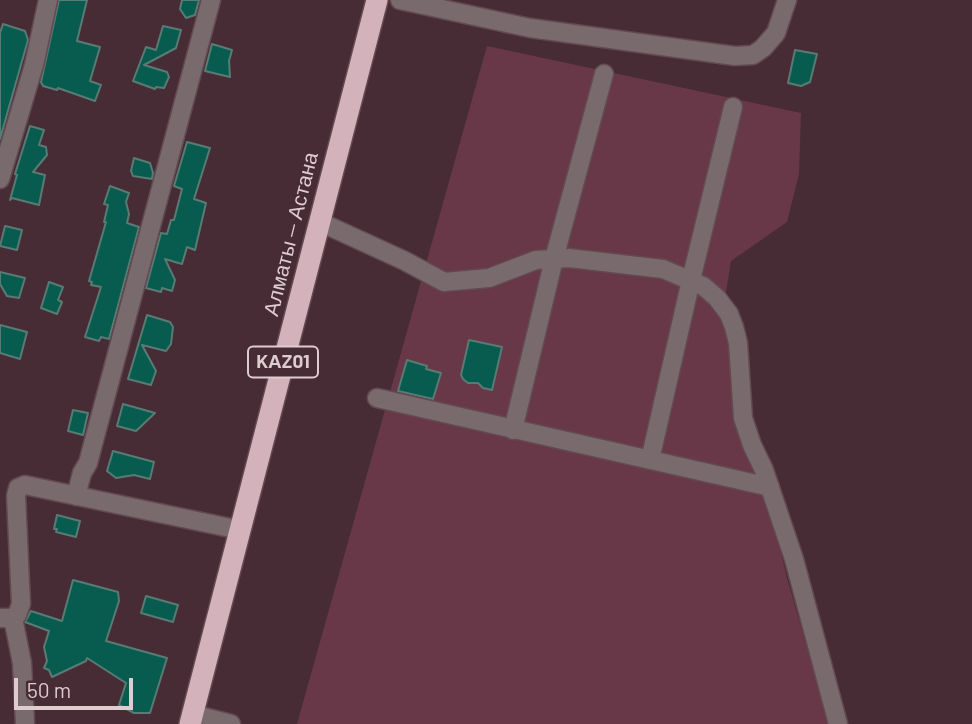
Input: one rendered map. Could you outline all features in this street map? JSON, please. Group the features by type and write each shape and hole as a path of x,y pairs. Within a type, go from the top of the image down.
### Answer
{"highway":[{"name":"Алматы — Астана","path":"191,719 377,0"}],"street":[{"path":"0,179 34,65 48,0"},
{"path":"76,496 88,463 211,0"},
{"path":"400,0 530,28 735,56 753,55 763,48 776,33 787,0"},
{"path":"513,430 554,259 604,74"},
{"path":"650,460 733,107"},
{"path":"320,222 444,282 489,278 537,260 554,259 634,264 663,269 691,280 718,298 729,314 738,343 743,418 794,559 838,724"},
{"path":"377,398 770,487"},
{"path":"25,724 22,663 6,618 18,615 21,604 16,496 18,488 25,485 240,530"},
{"path":"191,719 231,724"}],"shaded area":[{"path":"487,46 801,113 799,174 787,222 731,261 723,311 787,578 829,724 297,724"}],"building":[{"path":"59,0 87,0 77,41 100,47 90,81 101,85 95,101 58,88 57,90 43,86 41,82"},
{"path":"182,0 199,0 195,15 186,18 180,9"},
{"path":"3,24 25,31 28,40 0,139 0,33"},
{"path":"163,26 181,30 176,48 144,65 167,72 169,77 164,88 155,89 133,81 146,47 156,50"},
{"path":"212,44 232,50 229,61 230,77 205,71"},
{"path":"795,50 817,54 810,82 801,86 788,83"},
{"path":"30,126 44,130 39,145 46,147 47,155 33,172 45,175 39,205 12,198 10,200"},
{"path":"187,142 210,148 194,199 206,203 195,250 187,247 182,264 165,259 175,280 172,291 162,288 161,292 146,288 161,233 167,234 171,220 174,220 182,189 174,186"},
{"path":"134,158 150,163 152,179 133,176 131,171"},
{"path":"110,186 129,193 126,202 129,214 127,223 139,227 109,339 101,337 99,341 85,337 101,287 91,285 92,282 89,281 106,222 108,205 104,204"},
{"path":"5,226 22,230 17,250 0,246"},
{"path":"0,272 25,278 19,298 7,296 0,284"},
{"path":"49,282 63,287 58,300 62,302 57,314 41,308"},
{"path":"147,315 170,322 173,327 171,344 166,351 142,345 156,371 151,385 128,379"},
{"path":"0,325 27,332 20,359 0,353"},
{"path":"469,340 502,347 492,390 483,388 478,383 468,383 461,375"},
{"path":"407,360 441,373 433,399 398,391"},
{"path":"123,404 155,413 136,431 117,426"},
{"path":"73,410 88,413 83,435 68,431"},
{"path":"113,451 154,462 150,479 134,475 116,478 107,471"},
{"path":"57,515 80,521 76,537 56,532 57,529 54,529"},
{"path":"73,580 118,592 119,601 106,641 167,658 150,713 134,713 119,705 126,683 87,658 86,661 52,677 49,670 44,668 47,661 44,647 49,631 25,622 31,611 62,621"},
{"path":"146,596 178,605 173,622 141,613"}]}
